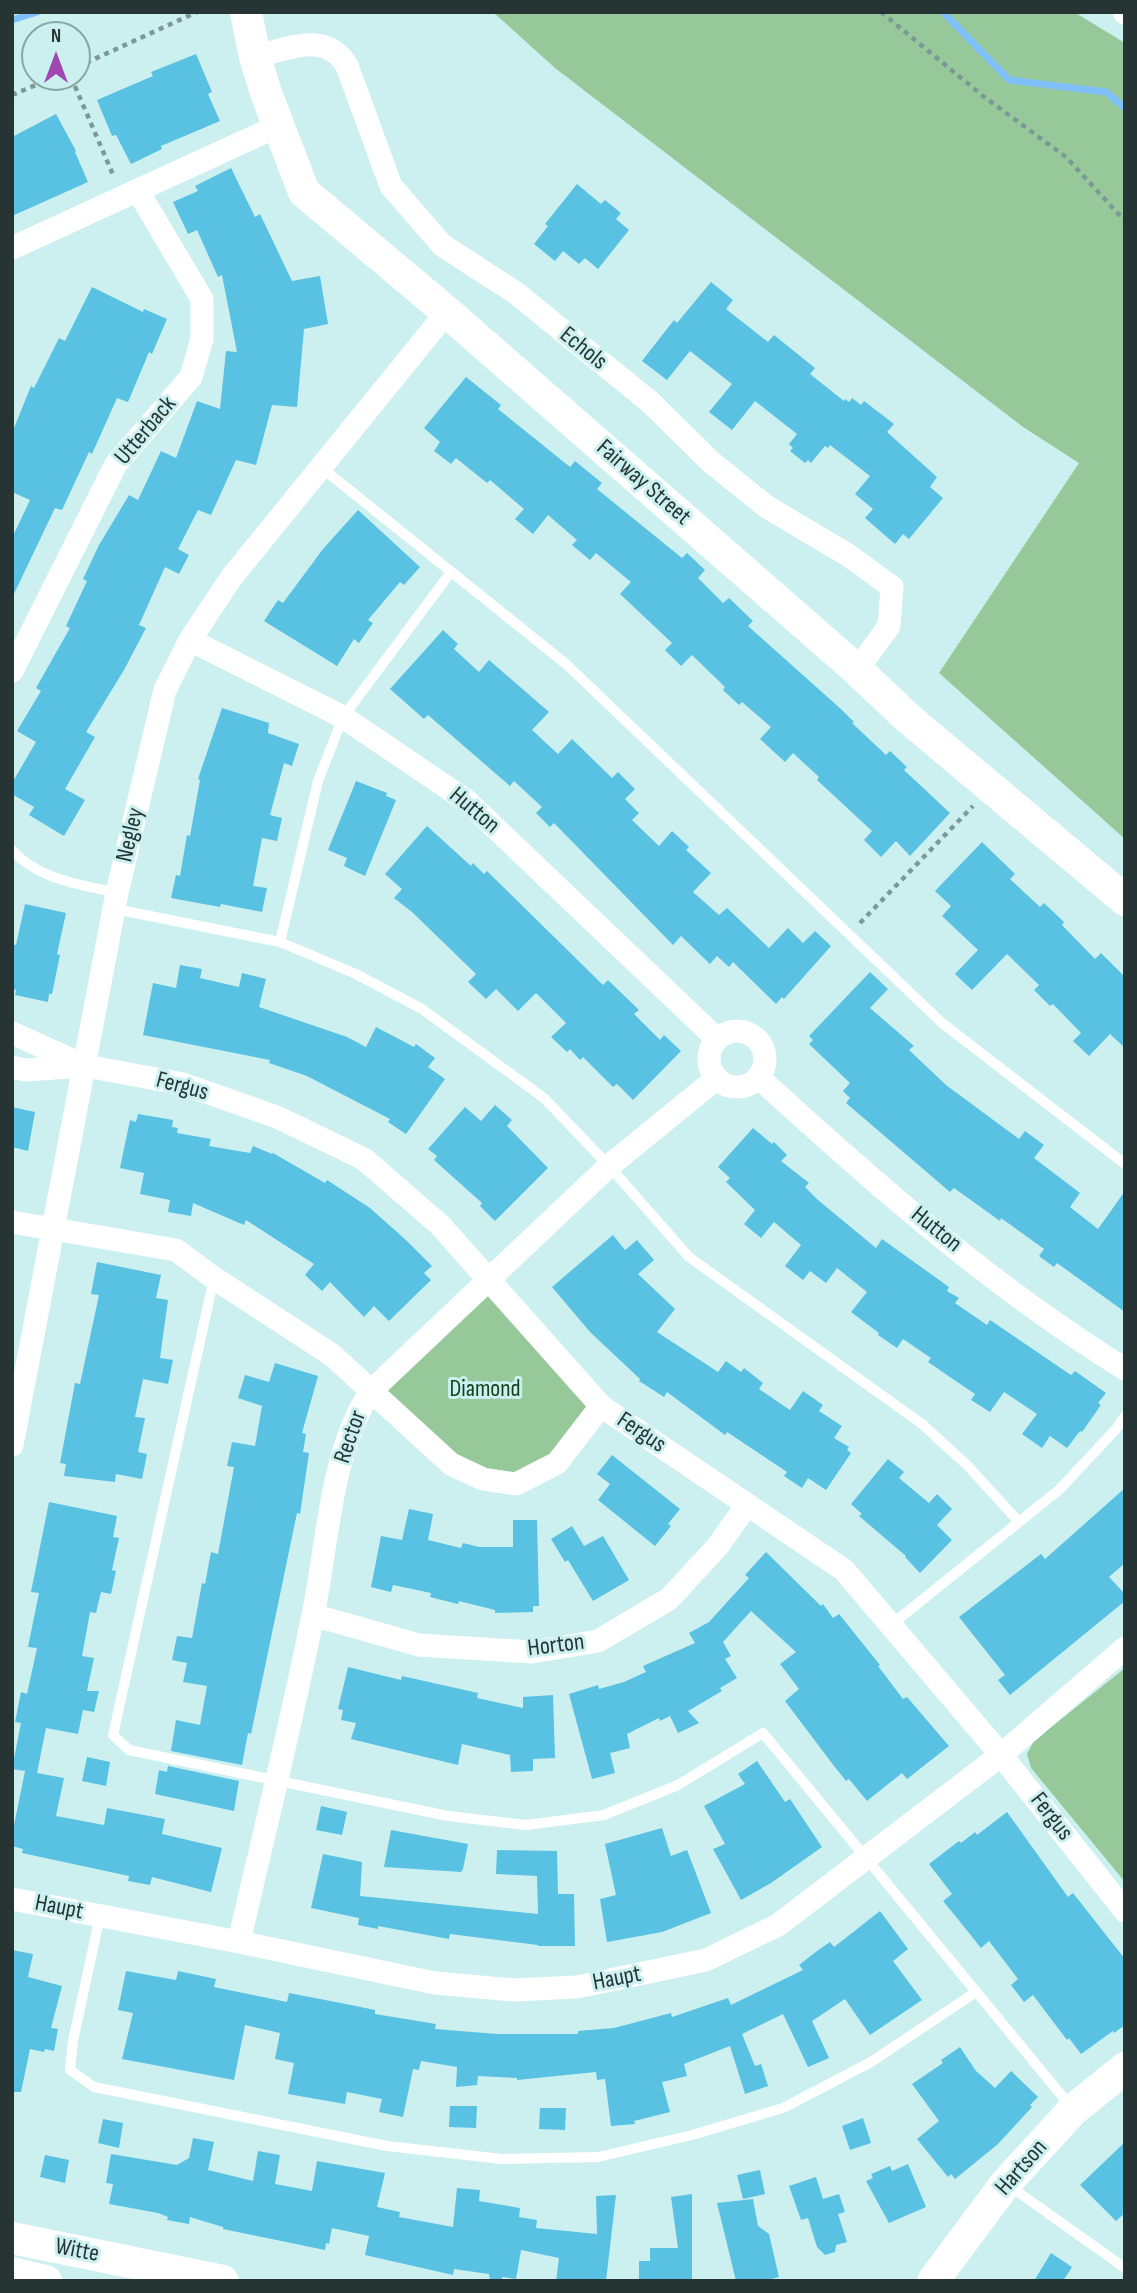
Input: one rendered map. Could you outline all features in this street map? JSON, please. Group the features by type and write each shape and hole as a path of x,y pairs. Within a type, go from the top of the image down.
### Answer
{"street":[{"name":"Fairway Street","path":"246,12 266,93 304,192 447,312 857,670 909,719 1125,900"},
{"name":"Echols","path":"255,57 312,44 334,50 347,66 391,186 442,245 516,293 650,402 711,462 767,507 848,555 892,587 889,626 857,670"},
{"path":"12,248 280,125"},
{"name":"Utterback","path":"12,671 116,464 191,377 202,339 202,299 130,194"},
{"name":"Negley","path":"12,1446 116,901 165,690 190,640 231,578 447,312"},
{"name":"Hutton","path":"190,640 343,718 467,801 717,1039"},
{"path":"733,1031 751,1036 759,1042 765,1060 758,1077 745,1086 736,1087 716,1078 708,1063 709,1054 717,1039 733,1031"},
{"name":"Fergus","path":"12,1033 86,1066 183,1084 277,1117 364,1159 440,1225 601,1406 844,1570 1001,1755 1125,1911"},
{"name":"Fergus","path":"12,1067 24,1070 86,1066"},
{"name":"Hutton","path":"758,1077 829,1142 936,1231 1070,1335 1125,1369"},
{"name":"Rector","path":"239,1942 313,1615 340,1462 357,1411 371,1391 609,1166 716,1078"},
{"path":"12,1222 176,1250 332,1355 451,1464 483,1479 516,1484 557,1462 601,1406"},
{"name":"Horton","path":"313,1615 419,1645 532,1652 598,1641 669,1600 717,1547 747,1505"},
{"name":"Haupt","path":"12,1899 435,1983 513,1990 577,1987 706,1960 778,1925 1001,1755 1125,1648"},
{"name":"Hartson","path":"933,2281 1006,2183 1073,2110 1125,2068"},
{"name":"Witte","path":"12,2238 223,2281"},
{"name":"Witte","path":"12,2273 46,2281"}],"lane":[{"path":"322,468 566,664 942,1023 1125,1164"},
{"path":"280,943 318,781 343,718 451,572"},
{"path":"12,850 25,864 58,879 116,901 280,943 356,974 422,1009 544,1098 609,1166 689,1257 922,1424 968,1466 1019,1522"},
{"path":"214,1278 113,1735 129,1750 448,1816 526,1825 604,1815 678,1785 763,1733 1073,2110"},
{"path":"891,1625 1060,1489 1125,1416"},
{"path":"100,1916 73,2040 70,2070 94,2087 387,2146 502,2159 598,2157 692,2135 783,2108 872,2062 976,1992"},
{"path":"1006,2183 1125,2268"}],"path":[{"path":"91,61 197,12"},
{"path":"881,12 983,96 1066,157 1125,220"},
{"path":"78,91 130,194"},
{"path":"849,935 991,788"}],"green space":[{"path":"493,12 1074,12 1125,43 1125,839 939,673 1079,463 1023,427 555,68"},
{"name":"Diamond","path":"490,1281 599,1406 555,1461 515,1481 483,1477 374,1391"},
{"path":"1125,1668 1125,1882 1031,1768 1027,1754 1034,1741"}],"building":[{"path":"196,54 212,92 208,94 220,121 161,146 162,149 131,164 116,135 112,136 97,100 153,76 151,72"},
{"path":"56,114 76,151 88,182 12,216 12,137"},
{"path":"231,168 255,217 260,214 292,281 320,276 328,324 304,329 297,407 272,405 256,465 236,460 211,515 198,510 178,549 189,555 179,574 165,567 139,625 146,628 86,732 95,737 65,789 85,800 64,836 29,815 34,807 12,794 12,783 36,742 17,731 41,691 36,688 70,628 66,626 87,581 83,579 99,545 129,495 138,500 161,451 176,458 197,401 220,409 226,351 237,352 222,275 218,277 197,230 188,234 173,202 198,191 195,186"},
{"path":"577,184 601,204 605,200 621,213 616,219 629,230 598,269 585,258 579,264 563,251 555,261 534,244 548,226 545,224"},
{"path":"711,282 733,300 726,309 768,342 774,335 815,368 810,374 844,401 845,399 849,402 852,398 861,405 864,401 894,424 887,432 937,477 930,487 943,498 909,539 903,534 895,544 865,518 873,509 855,494 870,476 830,445 828,448 825,446 811,463 808,460 805,463 790,451 793,448 789,444 797,434 755,401 732,430 709,412 732,384 690,351 667,380 642,361 674,320 677,323"},
{"path":"92,287 143,312 144,309 167,319 152,354 149,352 128,402 117,398 92,454 89,452 62,510 55,508 12,598 12,538 30,500 12,492 12,433 31,386 34,388 59,338 65,341"},
{"path":"466,377 501,405 498,409 570,467 575,461 602,483 597,489 682,558 687,553 705,570 698,578 723,603 729,598 753,621 748,626 842,710 886,755 890,751 907,767 904,770 950,813 910,856 896,841 881,857 864,840 872,831 817,780 819,777 793,753 785,762 760,739 771,727 742,702 739,705 723,690 725,687 692,655 681,666 665,650 672,643 620,594 631,582 596,553 590,560 572,545 577,540 548,515 533,534 515,519 524,509 490,480 487,483 456,458 451,464 434,451 440,442 424,428"},
{"path":"358,510 420,567 404,585 400,582 368,620 373,623 359,643 354,639 337,666 264,621 278,600 283,603 323,549"},
{"path":"443,630 458,644 454,649 479,672 489,660 549,712 532,730 558,754 572,739 612,778 618,772 635,789 625,799 639,813 632,820 659,846 672,831 689,847 686,850 711,873 693,892 719,915 727,908 769,948 788,928 803,943 815,931 831,946 784,999 782,997 776,1004 733,962 729,967 717,956 710,964 681,936 673,945 554,823 550,827 536,813 542,807 514,781 510,786 428,715 424,719 390,689"},
{"path":"222,708 269,723 268,733 299,744 292,766 284,763 270,815 282,818 277,841 262,838 253,886 267,888 262,912 171,898 176,875 180,876 187,835 190,836 200,780 198,779"},
{"path":"356,781 387,793 386,796 396,800 365,876 344,866 347,858 328,850"},
{"path":"427,826 471,866 473,863 484,874 487,871 603,985 608,980 639,1010 634,1014 660,1040 664,1035 681,1051 633,1100 617,1084 613,1087 583,1057 580,1060 570,1049 567,1052 551,1037 566,1023 536,993 518,1011 496,989 486,999 468,982 476,974 394,898 402,889 385,874"},
{"path":"982,842 1015,874 1010,879 1040,907 1044,903 1095,959 1101,953 1125,977 1125,1048 1110,1034 1089,1056 1073,1041 1081,1033 1053,1004 1050,1006 1034,990 1039,985 1007,954 972,990 955,974 978,950 942,916 951,906 935,891"},
{"path":"25,904 66,913 57,954 60,955 48,1002 15,995 16,990 12,989 12,944 16,945"},
{"path":"180,965 202,969 200,978 239,987 242,973 266,979 259,1007 347,1037 366,1047 376,1027 414,1047 416,1044 435,1058 428,1067 445,1079 406,1134 388,1122 390,1119 307,1076 269,1063 270,1060 143,1035 153,983 176,988"},
{"path":"870,972 888,989 870,1008 914,1046 909,1050 946,1085 1019,1139 1025,1131 1044,1145 1034,1158 1080,1193 1070,1207 1098,1229 1125,1191 1125,1312 1057,1263 1054,1267 1039,1256 1044,1249 1001,1218 1000,1221 954,1188 950,1192 846,1103 850,1098 843,1091 850,1083 809,1044 813,1040 809,1036"},
{"path":"495,1105 512,1120 507,1126 548,1168 495,1221 480,1206 482,1203 434,1160 437,1156 428,1149 465,1107 481,1121"},
{"path":"12,1107 35,1112 28,1151 12,1147"},
{"path":"138,1114 173,1120 172,1127 178,1128 177,1133 211,1139 209,1146 250,1153 253,1146 273,1153 325,1183 327,1180 370,1208 407,1241 432,1266 424,1273 431,1280 389,1321 374,1306 364,1317 330,1282 322,1291 305,1275 314,1264 246,1220 244,1225 193,1203 191,1216 168,1212 170,1200 140,1194 144,1173 120,1168 130,1120 136,1122"},
{"path":"753,1128 787,1155 781,1161 809,1183 805,1187 818,1200 876,1248 882,1239 949,1287 947,1291 959,1298 955,1303 987,1325 990,1320 1071,1375 1075,1371 1106,1393 1082,1432 1080,1431 1067,1448 1050,1436 1042,1448 1022,1434 1037,1414 1004,1392 990,1412 971,1400 975,1394 928,1362 931,1358 903,1339 897,1348 878,1335 879,1333 851,1312 867,1292 837,1268 826,1283 810,1271 803,1280 785,1266 801,1245 774,1222 761,1238 744,1224 755,1210 726,1182 730,1178 718,1167"},
{"path":"613,1235 625,1250 637,1240 654,1260 638,1274 675,1309 657,1332 718,1372 726,1361 741,1372 744,1368 763,1383 759,1389 790,1410 803,1391 823,1405 819,1411 842,1426 834,1438 849,1447 847,1450 851,1453 826,1490 808,1478 802,1488 784,1476 787,1472 727,1432 725,1435 667,1392 664,1397 639,1381 640,1379 590,1332 552,1287"},
{"path":"97,1262 161,1275 156,1298 168,1300 160,1358 173,1360 168,1384 143,1379 135,1417 145,1418 138,1452 147,1454 142,1479 116,1474 115,1482 64,1476 66,1464 60,1463 75,1383 80,1384 99,1295 91,1294"},
{"path":"275,1363 318,1376 302,1433 306,1434 303,1452 309,1453 300,1514 297,1513 251,1734 248,1733 242,1765 171,1751 176,1720 200,1725 207,1686 183,1682 187,1663 172,1660 177,1636 192,1638 202,1583 205,1584 211,1552 218,1554 234,1467 227,1466 232,1442 255,1446 262,1406 238,1398 245,1375 269,1382"},
{"path":"612,1455 680,1509 655,1546 598,1500 610,1484 597,1474"},
{"path":"888,1459 904,1472 899,1478 929,1503 937,1494 952,1509 937,1525 952,1540 920,1573 906,1556 859,1516 862,1514 851,1504"},
{"path":"1125,1488 1125,1563 1109,1577 1125,1594 1125,1601 1010,1695 998,1680 1005,1675 959,1617 1041,1554 1045,1559"},
{"path":"49,1502 117,1516 113,1537 119,1538 112,1570 116,1571 111,1594 101,1592 96,1613 90,1612 82,1656 94,1658 87,1691 99,1691 94,1712 83,1710 78,1734 46,1728 37,1773 64,1778 56,1816 104,1825 107,1808 165,1819 162,1834 222,1848 211,1892 152,1877 150,1885 128,1881 129,1876 22,1853 23,1849 12,1846 25,1771 12,1769 21,1723 15,1722 21,1692 27,1694 37,1648 28,1647 39,1593 31,1592"},
{"path":"409,1509 433,1514 428,1540 461,1548 463,1543 479,1547 513,1547 513,1520 537,1520 539,1606 533,1606 533,1612 495,1613 495,1610 459,1601 458,1604 430,1597 431,1593 393,1585 391,1592 371,1587 381,1536 402,1540"},
{"path":"572,1526 584,1546 603,1536 629,1580 593,1601 568,1560 565,1562 551,1539"},
{"path":"766,1552 821,1606 823,1604 833,1618 839,1614 903,1699 907,1697 949,1746 907,1779 902,1773 867,1801 849,1779 846,1781 785,1701 799,1689 780,1664 796,1652 751,1611 723,1642 731,1656 725,1659 737,1678 720,1688 722,1691 688,1711 699,1723 678,1733 670,1716 660,1721 659,1718 627,1734 630,1748 610,1753 615,1773 592,1779 569,1694 598,1685 599,1689 624,1682 646,1672 643,1666 695,1643 689,1633 709,1622 749,1578 745,1575"},
{"path":"348,1667 401,1680 402,1676 478,1693 477,1698 523,1708 523,1697 553,1695 555,1758 533,1759 533,1771 511,1772 510,1755 462,1744 458,1765 351,1739 356,1723 341,1720 343,1710 338,1709"},
{"path":"87,1757 110,1762 106,1786 82,1781"},
{"path":"757,1761 785,1802 790,1799 822,1847 771,1883 741,1900 713,1849 725,1844 704,1806 745,1784 738,1774"},
{"path":"168,1766 239,1781 234,1811 155,1794 159,1770 167,1772"},
{"path":"321,1806 347,1812 342,1835 316,1830"},
{"path":"1007,1812 1068,1897 1073,1893 1125,1959 1125,2025 1081,2054 1033,1995 1024,2002 1011,1985 1018,1979 989,1941 981,1948 943,1901 952,1894 929,1864 959,1841 961,1843 975,1832 977,1835"},
{"path":"662,1828 671,1856 687,1850 711,1913 662,1932 607,1942 600,1899 616,1895 605,1844"},
{"path":"391,1830 468,1844 463,1869 461,1872 384,1867"},
{"path":"497,1850 557,1851 558,1894 574,1894 575,1946 538,1946 450,1934 449,1939 378,1926 378,1929 358,1925 359,1918 311,1908 323,1854 362,1862 360,1896 538,1914 537,1876 496,1874"},
{"path":"880,1911 908,1949 893,1961 922,2000 870,2035 845,1999 812,2021 829,2058 808,2067 783,2014 742,2034 755,2066 761,2064 768,2086 745,2094 730,2046 684,2064 687,2076 662,2082 670,2112 634,2121 635,2124 611,2126 605,2079 597,2080 596,2072 517,2080 478,2076 477,2085 456,2087 457,2067 421,2061 419,2070 413,2069 403,2117 379,2112 382,2099 347,2092 345,2104 288,2094 294,2063 275,2059 280,2033 245,2025 234,2080 122,2059 133,2013 118,2010 126,1971 176,1980 178,1971 216,1979 214,1987 287,2002 289,1993 375,2010 375,2014 436,2024 435,2029 497,2034 578,2034 578,2031 614,2028 671,2013 672,2017 728,1998 731,2005 803,1970 799,1965 817,1951 830,1942 834,1947"},
{"path":"12,1950 33,1954 28,1977 62,1986 51,2028 58,2029 54,2051 30,2049 21,2092 12,2092"},
{"path":"960,2047 976,2071 995,2088 1011,2071 1038,2097 998,2144 955,2179 951,2174 948,2177 917,2139 939,2121 912,2084 943,2063 941,2060"},
{"path":"450,2106 477,2106 476,2128 449,2127"},
{"path":"540,2108 566,2108 565,2130 539,2129"},
{"path":"863,2118 871,2143 850,2150 842,2126"},
{"path":"103,2119 123,2123 119,2148 98,2143"},
{"path":"193,2138 214,2142 208,2170 253,2181 258,2151 280,2155 275,2184 312,2191 317,2161 385,2173 377,2207 400,2212 399,2217 453,2227 457,2188 480,2190 479,2201 520,2208 519,2217 537,2220 536,2228 597,2234 596,2196 616,2195 606,2281 556,2281 559,2258 521,2250 516,2279 503,2277 500,2281 490,2281 489,2274 454,2269 453,2275 365,2255 369,2236 332,2228 325,2250 223,2229 190,2217 189,2224 167,2220 168,2217 158,2213 109,2204 113,2184 106,2183 111,2154 177,2165 189,2158"},
{"path":"1125,2142 1125,2213 1116,2221 1080,2185"},
{"path":"45,2155 69,2160 65,2183 40,2177"},
{"path":"908,2164 926,2207 889,2223 866,2181 873,2178 871,2174 890,2166 892,2171"},
{"path":"760,2170 765,2194 743,2199 737,2175"},
{"path":"816,2177 823,2199 839,2194 845,2212 838,2214 847,2242 836,2245 835,2252 825,2255 817,2247 808,2218 801,2220 789,2186"},
{"path":"692,2194 692,2281 639,2281 639,2261 650,2261 650,2248 678,2248 671,2197"},
{"path":"753,2199 758,2226 769,2234 779,2277 763,2281 736,2281 717,2203"},
{"path":"1051,2253 1072,2267 1063,2281 1034,2281"}],"waterway":[{"path":"12,20 37,12"},
{"path":"943,12 1009,80 1106,92 1125,108"}]}
